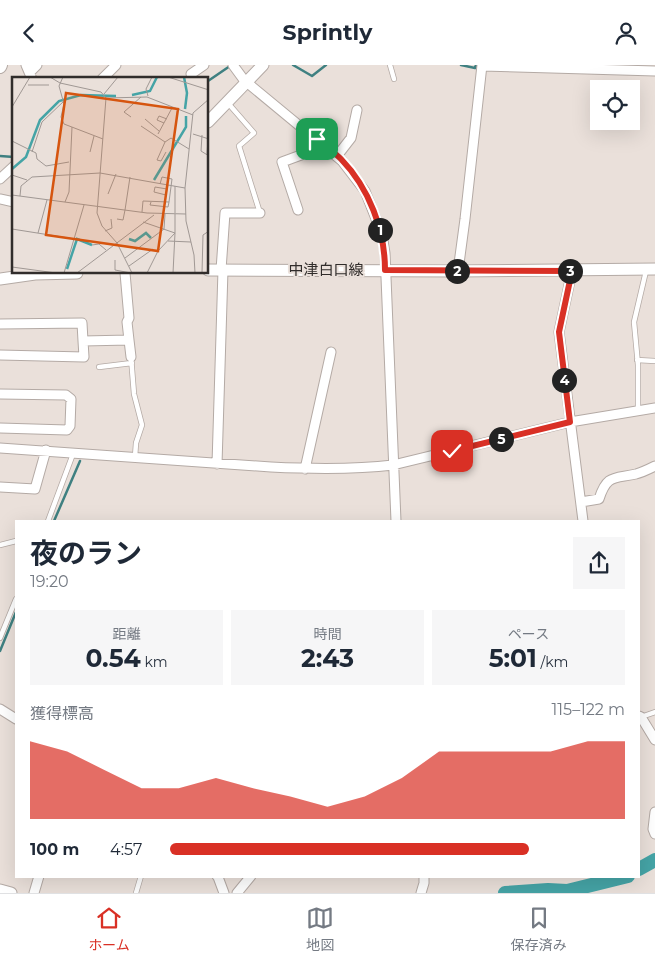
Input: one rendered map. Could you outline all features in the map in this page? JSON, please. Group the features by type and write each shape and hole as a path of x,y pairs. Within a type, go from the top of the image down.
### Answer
{"main road":[{"path":"209,121 263,65"},
{"name":"中津白口線","path":"209,270 572,271 651,269"},
{"path":"0,279 31,274"},
{"path":"0,890 11,893"}],"street":[{"path":"29,72 37,65"},
{"path":"104,77 116,65"},
{"path":"191,74 204,65"},
{"path":"233,65 244,79 337,155 365,191 382,234 385,253 396,520"},
{"path":"458,271 480,65 655,71"},
{"path":"337,155 350,138 357,110"},
{"path":"298,210 282,162 301,155 317,139"},
{"path":"0,179 12,168"},
{"path":"217,464 225,213 260,213"},
{"path":"572,271 559,332 583,520"},
{"path":"125,274 130,319 127,322 132,360"},
{"path":"0,324 82,323 84,357 0,355"},
{"path":"83,341 129,340"},
{"path":"305,469 331,352"},
{"path":"0,393 66,395 71,399 70,426 67,430 0,428"},
{"path":"0,448 305,469 370,468 393,465 570,422 655,408"},
{"path":"0,487 35,489 46,450"},
{"path":"581,502 599,499 603,487 612,478 638,474 655,466"},
{"path":"0,709 15,718"},
{"path":"640,717 655,740"},
{"path":"655,812 653,829 655,834"},
{"path":"34,893 38,878"},
{"path":"218,878 224,893"},
{"path":"238,893 249,878"},
{"path":"421,893 424,878"}],"lane":[{"path":"390,65 394,79"},
{"path":"227,102 254,133 239,146 260,213"},
{"path":"638,411 634,323 651,269"},
{"path":"99,367 132,360 134,394 142,425 134,457"},
{"path":"637,360 655,361"},
{"path":"48,520 73,453"},
{"path":"0,545 15,541"},
{"path":"0,638 15,601"},
{"path":"640,717 655,712"},
{"path":"136,893 141,878"}],"waterway":[{"path":"293,65 312,76 326,65"},
{"path":"461,65 475,68 476,65"},
{"path":"209,80 230,66"},
{"path":"0,156 12,157"},
{"path":"54,520 80,461"},
{"path":"0,651 15,614"},
{"path":"640,868 655,860"},
{"path":"505,893 548,890 567,891 620,878"}],"route":[{"path":"317,139 342,161 365,191 382,234 385,270 572,271 559,332 570,422 452,451"}]}
